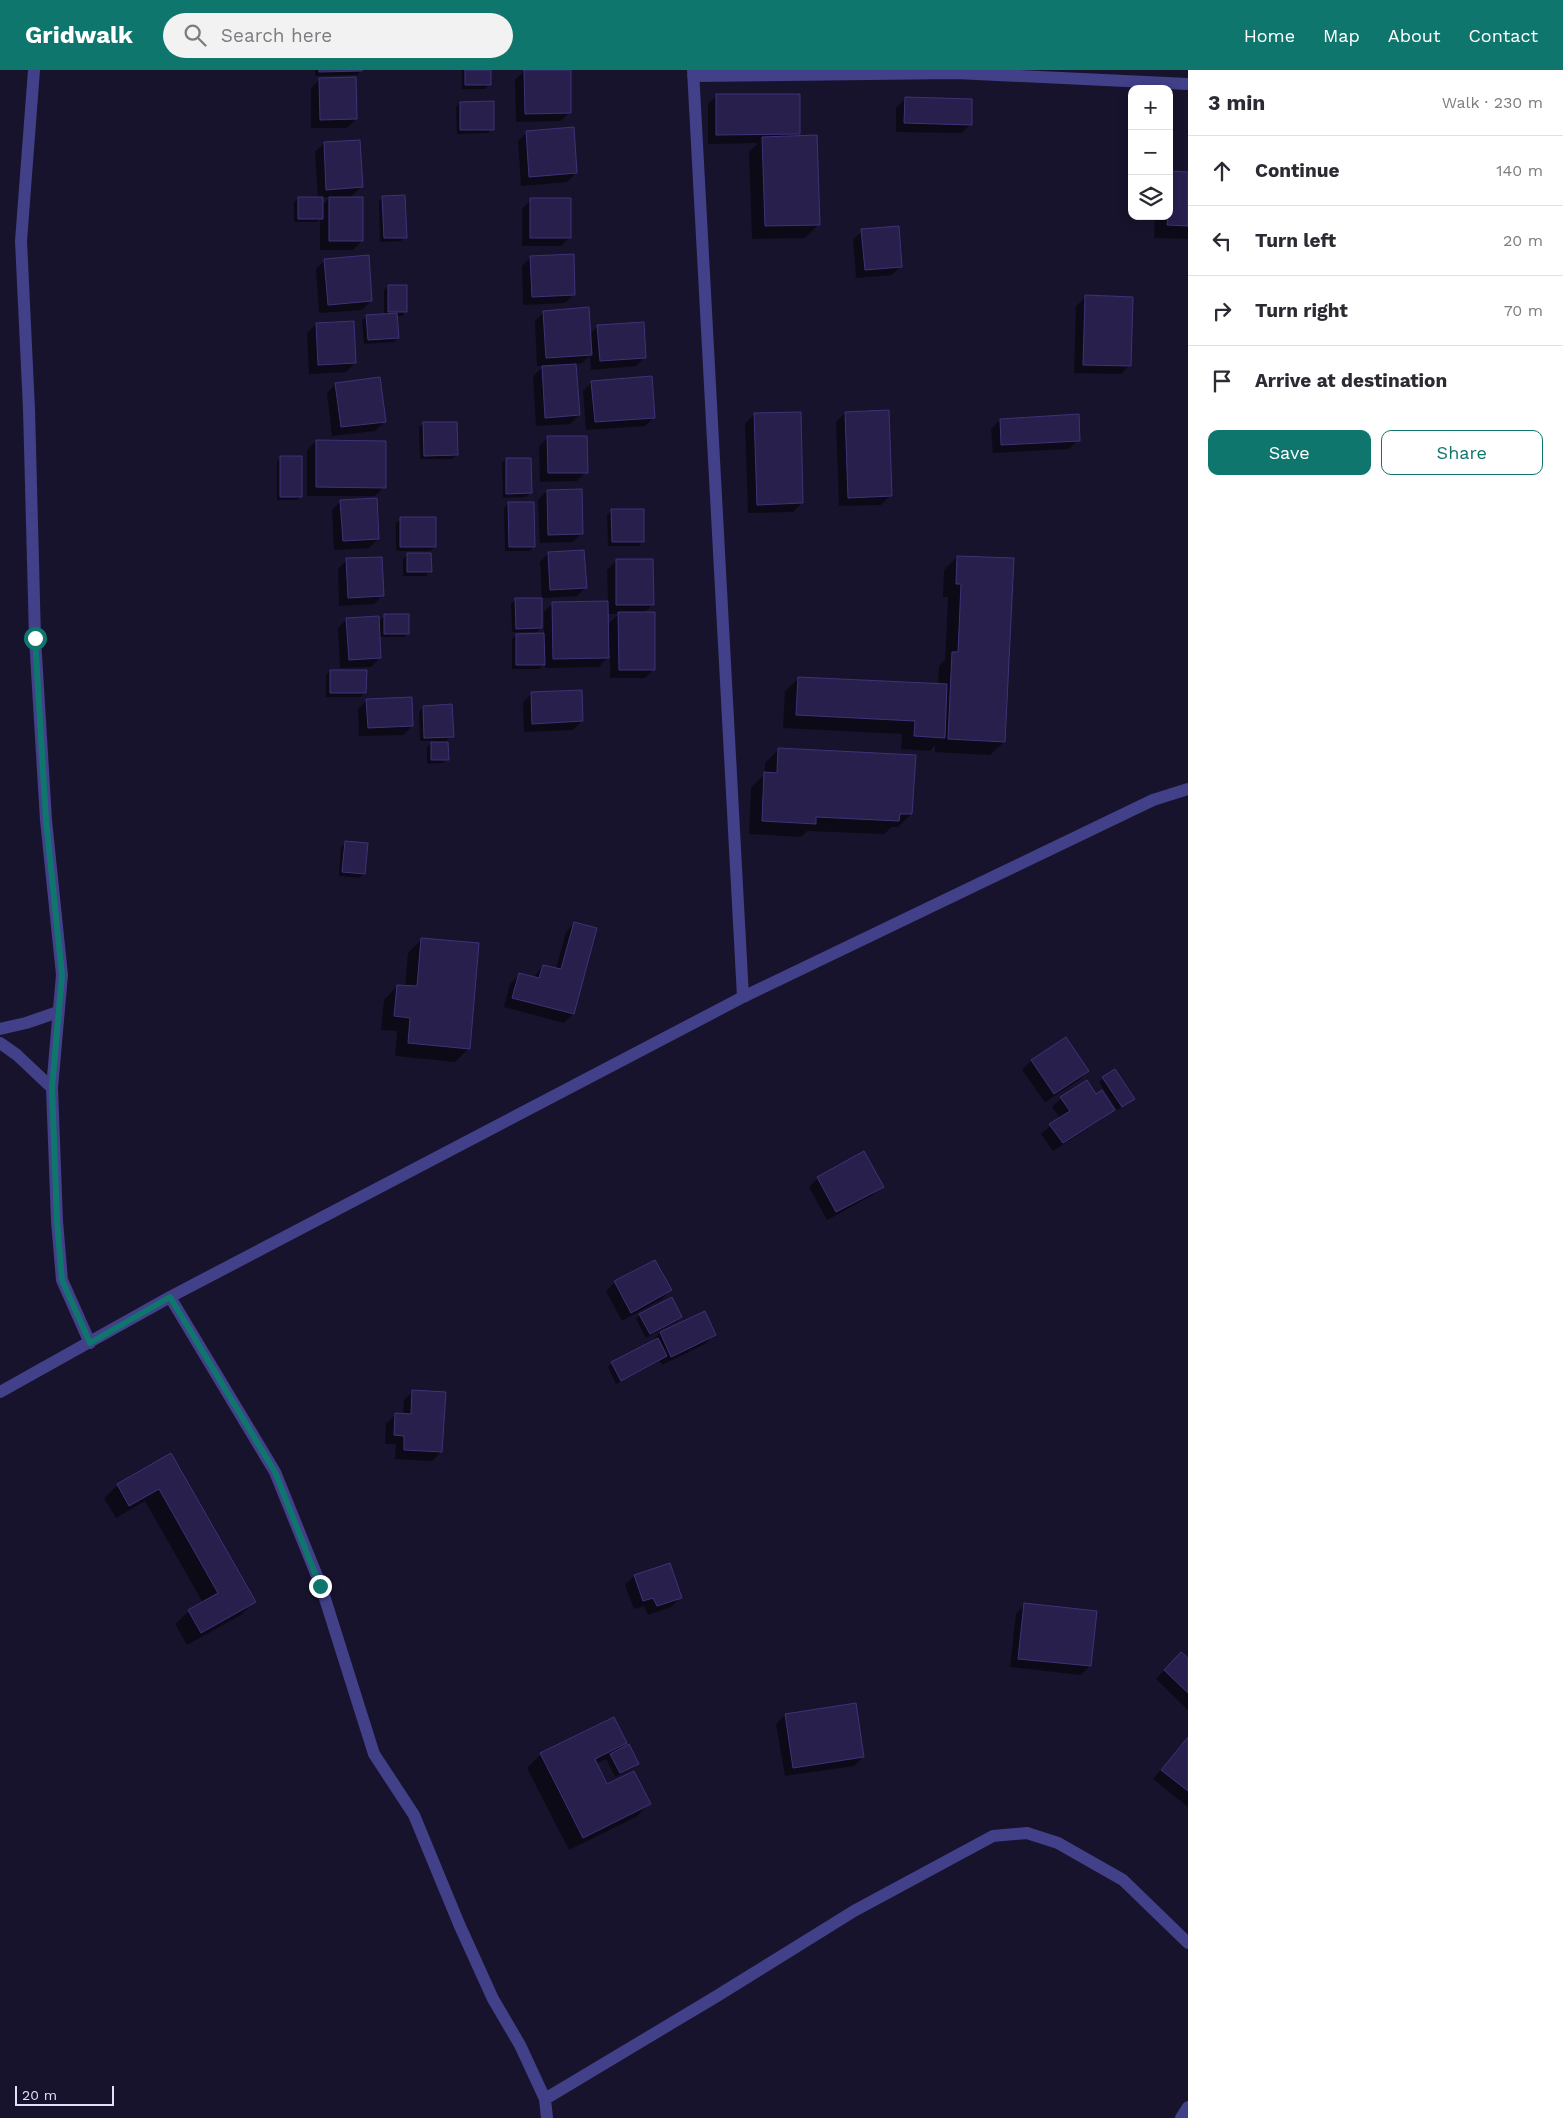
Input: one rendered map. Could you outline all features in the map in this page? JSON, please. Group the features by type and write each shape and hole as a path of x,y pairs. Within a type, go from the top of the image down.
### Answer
{"street":[{"path":"34,70 21,241 29,409 35,648 46,820 62,975 52,1088 57,1221 62,1280 90,1343"},
{"path":"743,997 693,73 956,73 1188,84"},
{"path":"0,1392 170,1297 743,997 1153,800 1188,789"},
{"path":"0,1029 26,1023 58,1012"},
{"path":"0,1043 52,1088"},
{"path":"170,1297 275,1472 320,1586 374,1754 414,1815 489,1991 520,2046 545,2099 546,2118"},
{"path":"545,2099 718,1996 854,1911 993,1836 1027,1833 1058,1843 1123,1880 1188,1943"},
{"path":"1181,2118 1188,2107"}],"building":[{"path":"319,70 362,70 362,71 319,72"},
{"path":"465,70 491,70 491,85 465,85"},
{"path":"524,70 571,70 571,113 525,114"},
{"path":"356,77 357,119 320,120 319,78"},
{"path":"716,94 800,94 800,134 716,135"},
{"path":"905,97 972,99 972,125 904,123"},
{"path":"494,101 494,130 460,130 460,102"},
{"path":"574,127 577,173 529,177 526,131"},
{"path":"817,135 820,225 765,226 762,137"},
{"path":"360,140 363,187 326,190 324,142"},
{"path":"1173,171 1188,172 1188,226 1167,225 1168,220 1173,220"},
{"path":"405,195 407,238 384,238 382,196"},
{"path":"298,197 323,197 323,219 298,219"},
{"path":"329,197 363,197 363,241 329,241"},
{"path":"530,198 571,198 571,238 530,238"},
{"path":"899,226 902,267 865,270 861,229"},
{"path":"574,254 575,295 532,297 530,256"},
{"path":"369,255 372,301 328,305 324,259"},
{"path":"388,285 407,285 407,312 388,312"},
{"path":"1085,295 1133,297 1131,366 1083,365"},
{"path":"589,307 592,355 546,358 543,311"},
{"path":"397,313 399,338 368,340 366,315"},
{"path":"354,321 356,363 318,365 316,323"},
{"path":"644,322 646,358 600,361 597,325"},
{"path":"576,364 580,415 545,418 542,366"},
{"path":"652,376 655,418 595,422 591,381"},
{"path":"380,377 386,422 341,427 335,383"},
{"path":"889,410 892,496 848,498 845,412"},
{"path":"801,412 803,503 757,505 754,413"},
{"path":"1079,414 1080,441 1001,445 1000,419"},
{"path":"423,422 457,422 458,455 424,456"},
{"path":"547,436 587,436 588,473 548,473"},
{"path":"316,440 386,441 386,488 316,487"},
{"path":"280,456 302,456 302,497 280,497"},
{"path":"506,458 531,458 532,493 506,494"},
{"path":"582,489 583,534 548,535 547,490"},
{"path":"377,498 379,539 343,541 340,500"},
{"path":"508,502 534,502 535,547 509,547"},
{"path":"611,509 644,509 644,542 612,542"},
{"path":"400,517 436,517 436,547 400,547"},
{"path":"584,550 587,588 550,590 548,552"},
{"path":"407,553 431,553 432,572 407,572"},
{"path":"957,556 1014,558 1005,742 948,739 952,652 958,652 961,584 956,584"},
{"path":"382,557 384,596 348,598 346,558"},
{"path":"616,559 653,559 654,605 616,605"},
{"path":"515,598 542,598 542,628 516,629"},
{"path":"608,601 609,658 553,659 552,602"},
{"path":"618,612 655,612 655,670 619,670"},
{"path":"384,614 409,614 409,634 384,634"},
{"path":"379,616 381,658 349,660 346,618"},
{"path":"544,633 545,665 516,665 516,634"},
{"path":"330,670 367,670 366,693 330,693"},
{"path":"798,677 947,684 945,738 914,736 915,721 796,715"},
{"path":"582,690 583,721 532,724 531,692"},
{"path":"412,697 413,726 368,728 366,699"},
{"path":"452,704 454,737 424,738 423,706"},
{"path":"431,742 448,742 449,760 431,760"},
{"path":"778,748 916,755 912,814 900,814 899,821 816,817 816,824 762,821 764,772 777,773"},
{"path":"345,841 368,843 365,874 342,872"},
{"path":"574,922 597,928 574,1014 512,998 519,973 539,978 543,965 561,969"},
{"path":"421,938 479,943 470,1049 408,1043 410,1018 394,1016 397,985 417,986"},
{"path":"1066,1037 1089,1071 1054,1094 1031,1060"},
{"path":"1115,1069 1135,1099 1122,1107 1102,1077"},
{"path":"1087,1080 1096,1094 1102,1090 1115,1110 1063,1143 1049,1124 1070,1111 1060,1097"},
{"path":"864,1151 884,1187 836,1212 817,1177"},
{"path":"655,1260 672,1290 631,1313 614,1281"},
{"path":"672,1297 682,1317 650,1334 639,1314"},
{"path":"705,1311 716,1335 671,1357 660,1332"},
{"path":"658,1338 667,1356 621,1381 611,1362"},
{"path":"412,1390 446,1392 442,1452 404,1450 404,1436 394,1435 395,1413 411,1414"},
{"path":"171,1453 256,1602 201,1633 188,1610 218,1593 159,1489 129,1506 117,1484"},
{"path":"670,1563 682,1598 657,1606 653,1598 643,1601 634,1575"},
{"path":"1024,1603 1097,1611 1091,1666 1018,1659"},
{"path":"1181,1652 1188,1658 1188,1693 1164,1670"},
{"path":"856,1703 864,1757 793,1768 785,1714"},
{"path":"614,1717 627,1743 595,1759 607,1784 634,1771 651,1804 583,1838 540,1753"},
{"path":"1188,1737 1188,1791 1161,1770"},
{"path":"629,1744 639,1764 620,1773 610,1754"}],"route":[{"path":"35,638 46,820 62,975 52,1088 57,1221 62,1280 90,1343 170,1297 275,1472 320,1586"}]}
